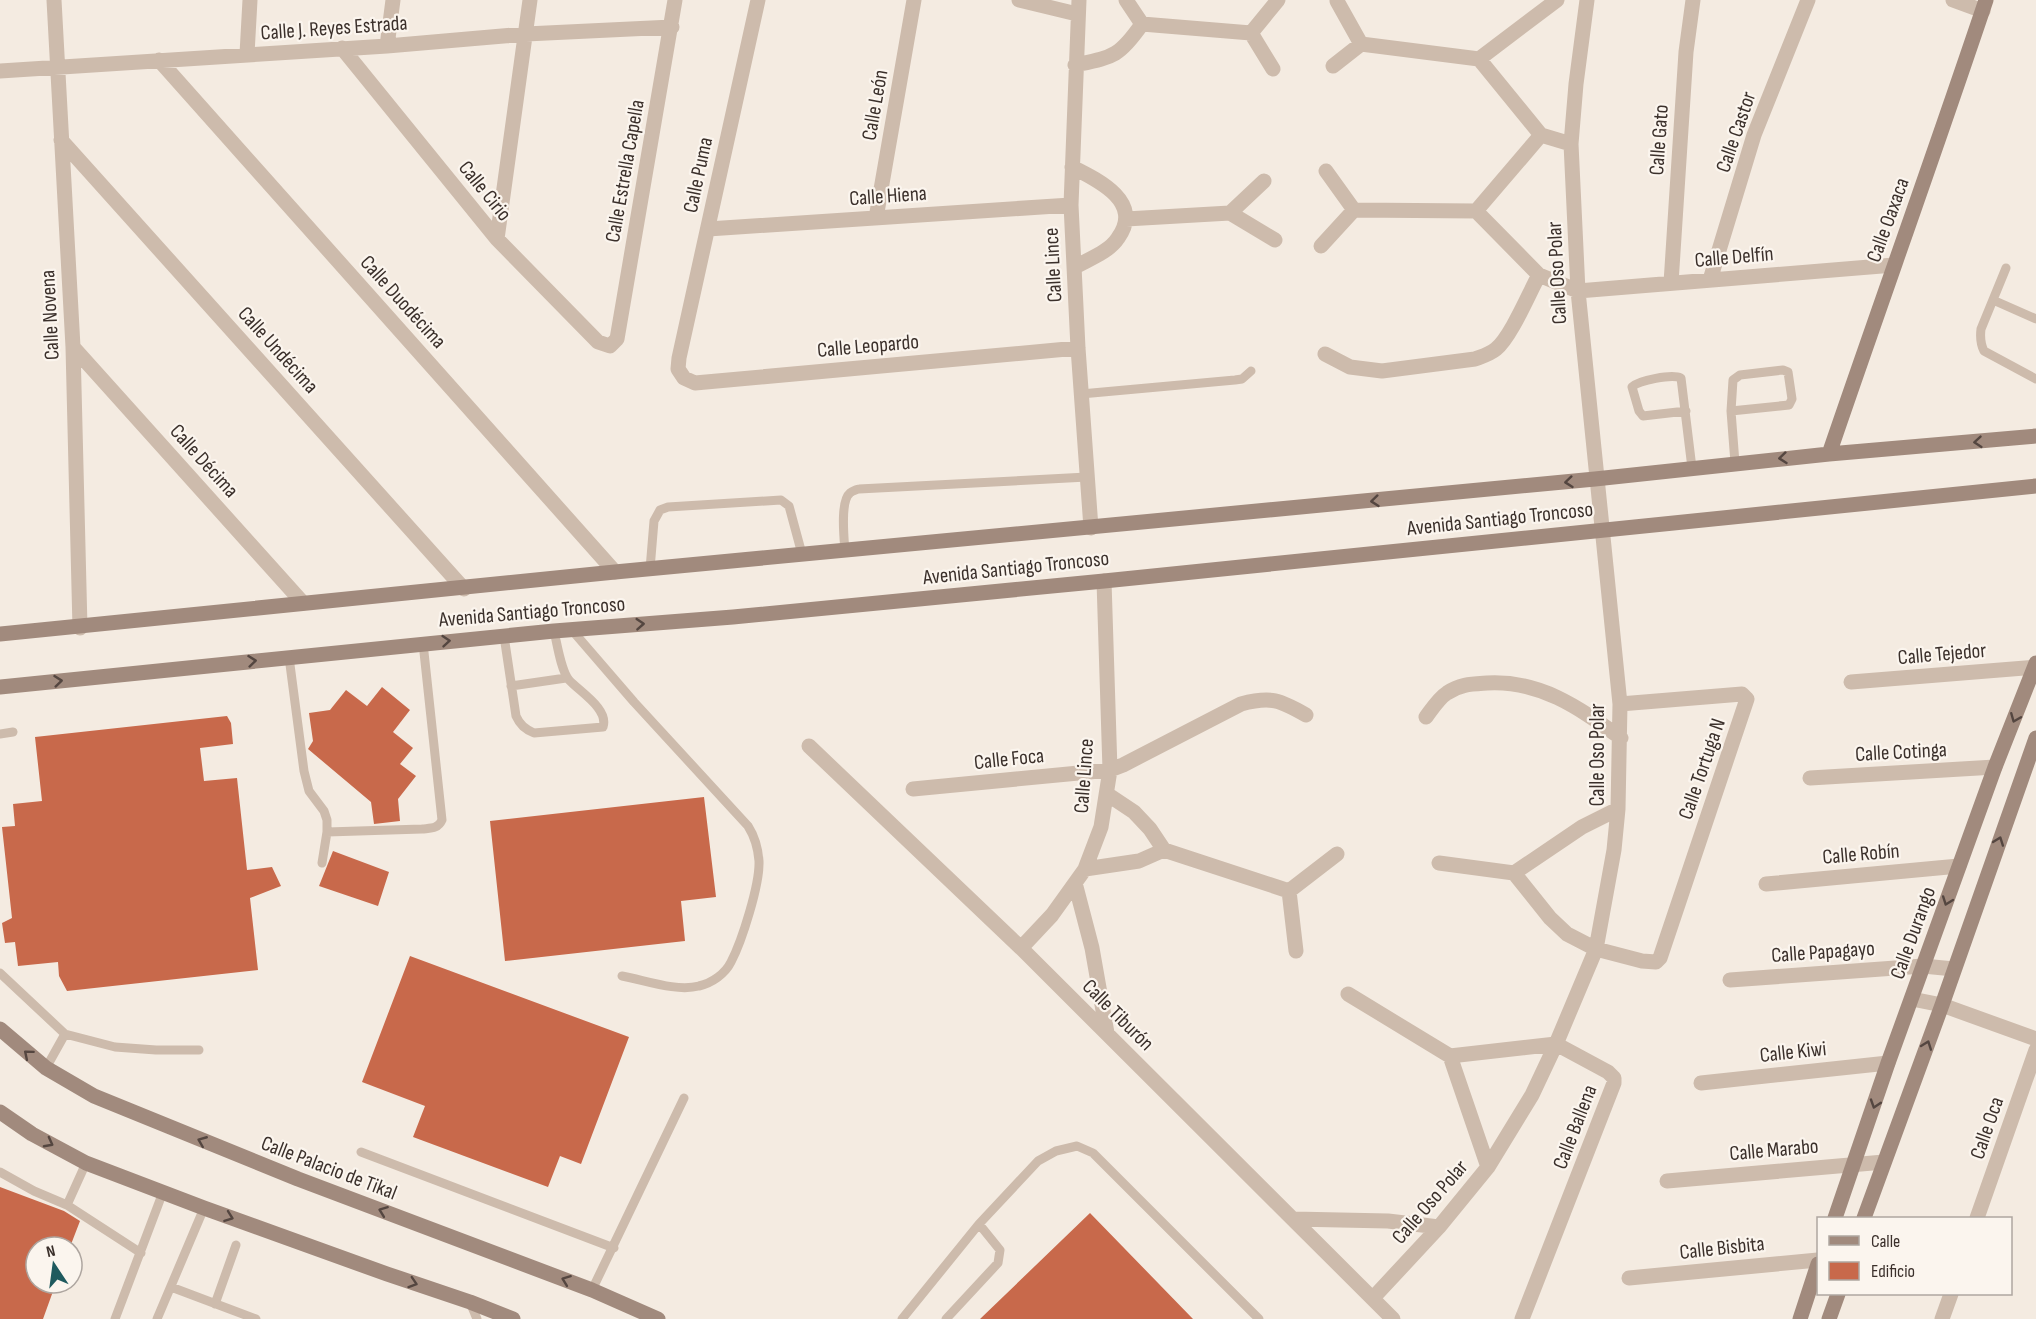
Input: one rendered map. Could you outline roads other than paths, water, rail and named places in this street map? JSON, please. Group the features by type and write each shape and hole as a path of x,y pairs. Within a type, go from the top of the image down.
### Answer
{"main road":[{"name":"Calle Oaxaca","path":"1829,454 1985,5"},
{"name":"Avenida Santiago Troncoso","path":"0,634 80,628 615,572 1595,479 1735,463 2036,436"},
{"name":"Avenida Santiago Troncoso","path":"0,687 423,643 1104,581 2036,486"},
{"name":"Calle Durango","path":"1835,1217 1959,866 2035,666"},
{"path":"1864,1217 2036,738"},
{"name":"Calle Palacio de Tikal","path":"0,1029 46,1068 94,1096 309,1184 592,1290 658,1319"},
{"path":"0,1112 32,1134 86,1163 513,1319"},
{"path":"1800,1319 1817,1265"},
{"path":"1829,1319 1837,1295"}],"street":[{"name":"Calle Novena","path":"54,0 73,347 80,628"},
{"path":"247,54 250,0"},
{"path":"387,46 393,0"},
{"path":"497,239 530,0"},
{"name":"Calle Estrella Capella","path":"610,346 617,339 675,0"},
{"name":"Calle Puma","path":"679,358 758,0"},
{"name":"Calle León","path":"876,218 914,0"},
{"path":"1019,0 1078,7"},
{"path":"1126,0 1142,24"},
{"path":"1251,33 1278,0"},
{"path":"1479,59 1557,0"},
{"name":"Calle Oso Polar","path":"1373,1299 1439,1227 1488,1167 1532,1095 1596,949 1614,850 1621,738 1620,704 1595,479 1578,291 1571,144 1587,0"},
{"name":"Calle Gato","path":"1671,283 1686,52 1693,0"},
{"name":"Calle Castor","path":"1710,280 1754,135 1808,0"},
{"path":"1953,0 1985,5"},
{"path":"1337,1 1361,44"},
{"name":"Calle Lince","path":"1078,7 1071,205 1078,348 1091,528"},
{"path":"1142,24 1251,33"},
{"path":"1075,65 1110,58 1129,44 1142,24"},
{"name":"Calle J. Reyes Estrada","path":"0,71 387,46 526,34 672,27"},
{"path":"1251,33 1273,69"},
{"path":"1333,66 1361,44 1479,59 1541,135 1571,144"},
{"name":"Calle Cirio","path":"342,48 497,239 598,342 610,346"},
{"name":"Calle Duodécima","path":"159,60 615,572"},
{"path":"1476,211 1541,135"},
{"name":"Calle Undécima","path":"61,140 464,589"},
{"path":"1072,167 1113,191 1122,204 1126,219 1118,238 1105,250 1075,267"},
{"path":"1326,171 1354,210"},
{"path":"1230,213 1264,182"},
{"name":"Calle Hiena","path":"708,229 1071,205"},
{"path":"1321,246 1354,210 1476,211 1539,275 1578,291"},
{"path":"1126,219 1230,213 1275,240"},
{"name":"Calle Delfín","path":"1578,291 1894,265"},
{"path":"1325,354 1350,367 1382,371 1475,359 1487,355 1506,337 1539,275"},
{"name":"Calle Décima","path":"73,347 303,603"},
{"name":"Calle Leopardo","path":"679,358 678,369 684,378 695,382 1078,348"},
{"name":"Calle Lince","path":"1021,948 1052,915 1085,869 1101,827 1110,770 1104,581"},
{"name":"Calle Tejedor","path":"1851,682 2035,666"},
{"path":"1426,717 1446,693 1464,684 1506,682 1543,690 1581,710 1621,738"},
{"name":"Calle Tortuga N","path":"1596,949 1642,961 1656,962 1660,958 1747,699 1742,694 1620,704"},
{"name":"Calle Foca","path":"913,789 1110,770 1241,704 1262,699 1285,703 1306,715"},
{"name":"Calle Tiburón","path":"809,746 1021,948 1393,1319"},
{"name":"Calle Cotinga","path":"1810,778 1995,768"},
{"path":"1107,794 1134,812 1150,829 1164,850 1289,891"},
{"path":"1439,863 1514,873 1582,827 1618,809"},
{"path":"1085,869 1139,861 1164,850"},
{"path":"1289,891 1337,854"},
{"name":"Calle Robín","path":"1766,884 1959,866"},
{"path":"1514,873 1550,918 1567,934 1596,949"},
{"path":"1075,883 1092,948 1107,1033"},
{"path":"1289,891 1296,951"},
{"name":"Calle Papagayo","path":"1730,980 1923,966 1954,969"},
{"path":"1348,994 1450,1056 1556,1044"},
{"path":"1912,999 1942,1005 2036,1039"},
{"name":"Calle Ballena","path":"1522,1319 1614,1083 1612,1075 1556,1044"},
{"name":"Calle Oca","path":"1977,1217 2036,1050"},
{"path":"1450,1056 1488,1167"},
{"name":"Calle Kiwi","path":"1701,1083 1888,1064"},
{"name":"Calle Marabo","path":"1667,1180 1884,1162"},
{"path":"1293,1219 1355,1219 1439,1227"},
{"name":"Calle Bisbita","path":"1629,1278 1817,1262"},
{"path":"1942,1319 1950,1295"}],"lane":[{"path":"2006,268 1981,329 1982,346 1984,351 2036,379"},
{"path":"1993,300 2036,319"},
{"path":"1731,411 1789,405 1792,399 1788,372 1783,370 1735,377 1731,384 1731,411 1735,463"},
{"path":"1081,394 1235,380 1242,379 1251,371"},
{"path":"1686,411 1643,416 1639,411 1632,387 1637,382 1679,377 1682,382 1686,411 1692,468"},
{"path":"844,551 846,498 850,493 859,489 1087,477"},
{"path":"650,569 654,521 660,510 668,507 781,500 789,506 802,554"},
{"path":"571,629 634,702 748,826 754,837 759,863 754,898 731,963 720,977 699,986 677,987 622,976"},
{"path":"504,636 516,716 526,729 534,733 603,727 604,719 598,708 566,678 554,631"},
{"path":"327,832 422,829 436,827 442,820 423,643"},
{"path":"289,657 304,771 309,791 324,811 327,820 322,863"},
{"path":"511,686 566,678"},
{"path":"0,734 13,732"},
{"path":"0,973 65,1034 114,1047 199,1050"},
{"path":"46,1068 65,1034"},
{"path":"592,1290 684,1098"},
{"path":"902,1319 979,1224 1038,1161 1056,1151 1077,1146 1093,1152 1260,1319"},
{"path":"361,1152 614,1248"},
{"path":"67,1205 86,1163"},
{"path":"0,1172 34,1191 67,1205 141,1253"},
{"path":"115,1319 163,1192"},
{"path":"157,1319 204,1208"},
{"path":"946,1319 998,1263 1000,1250 979,1224"},
{"path":"215,1304 236,1245"},
{"path":"171,1287 256,1319"},
{"path":"470,1302 477,1319"}]}
